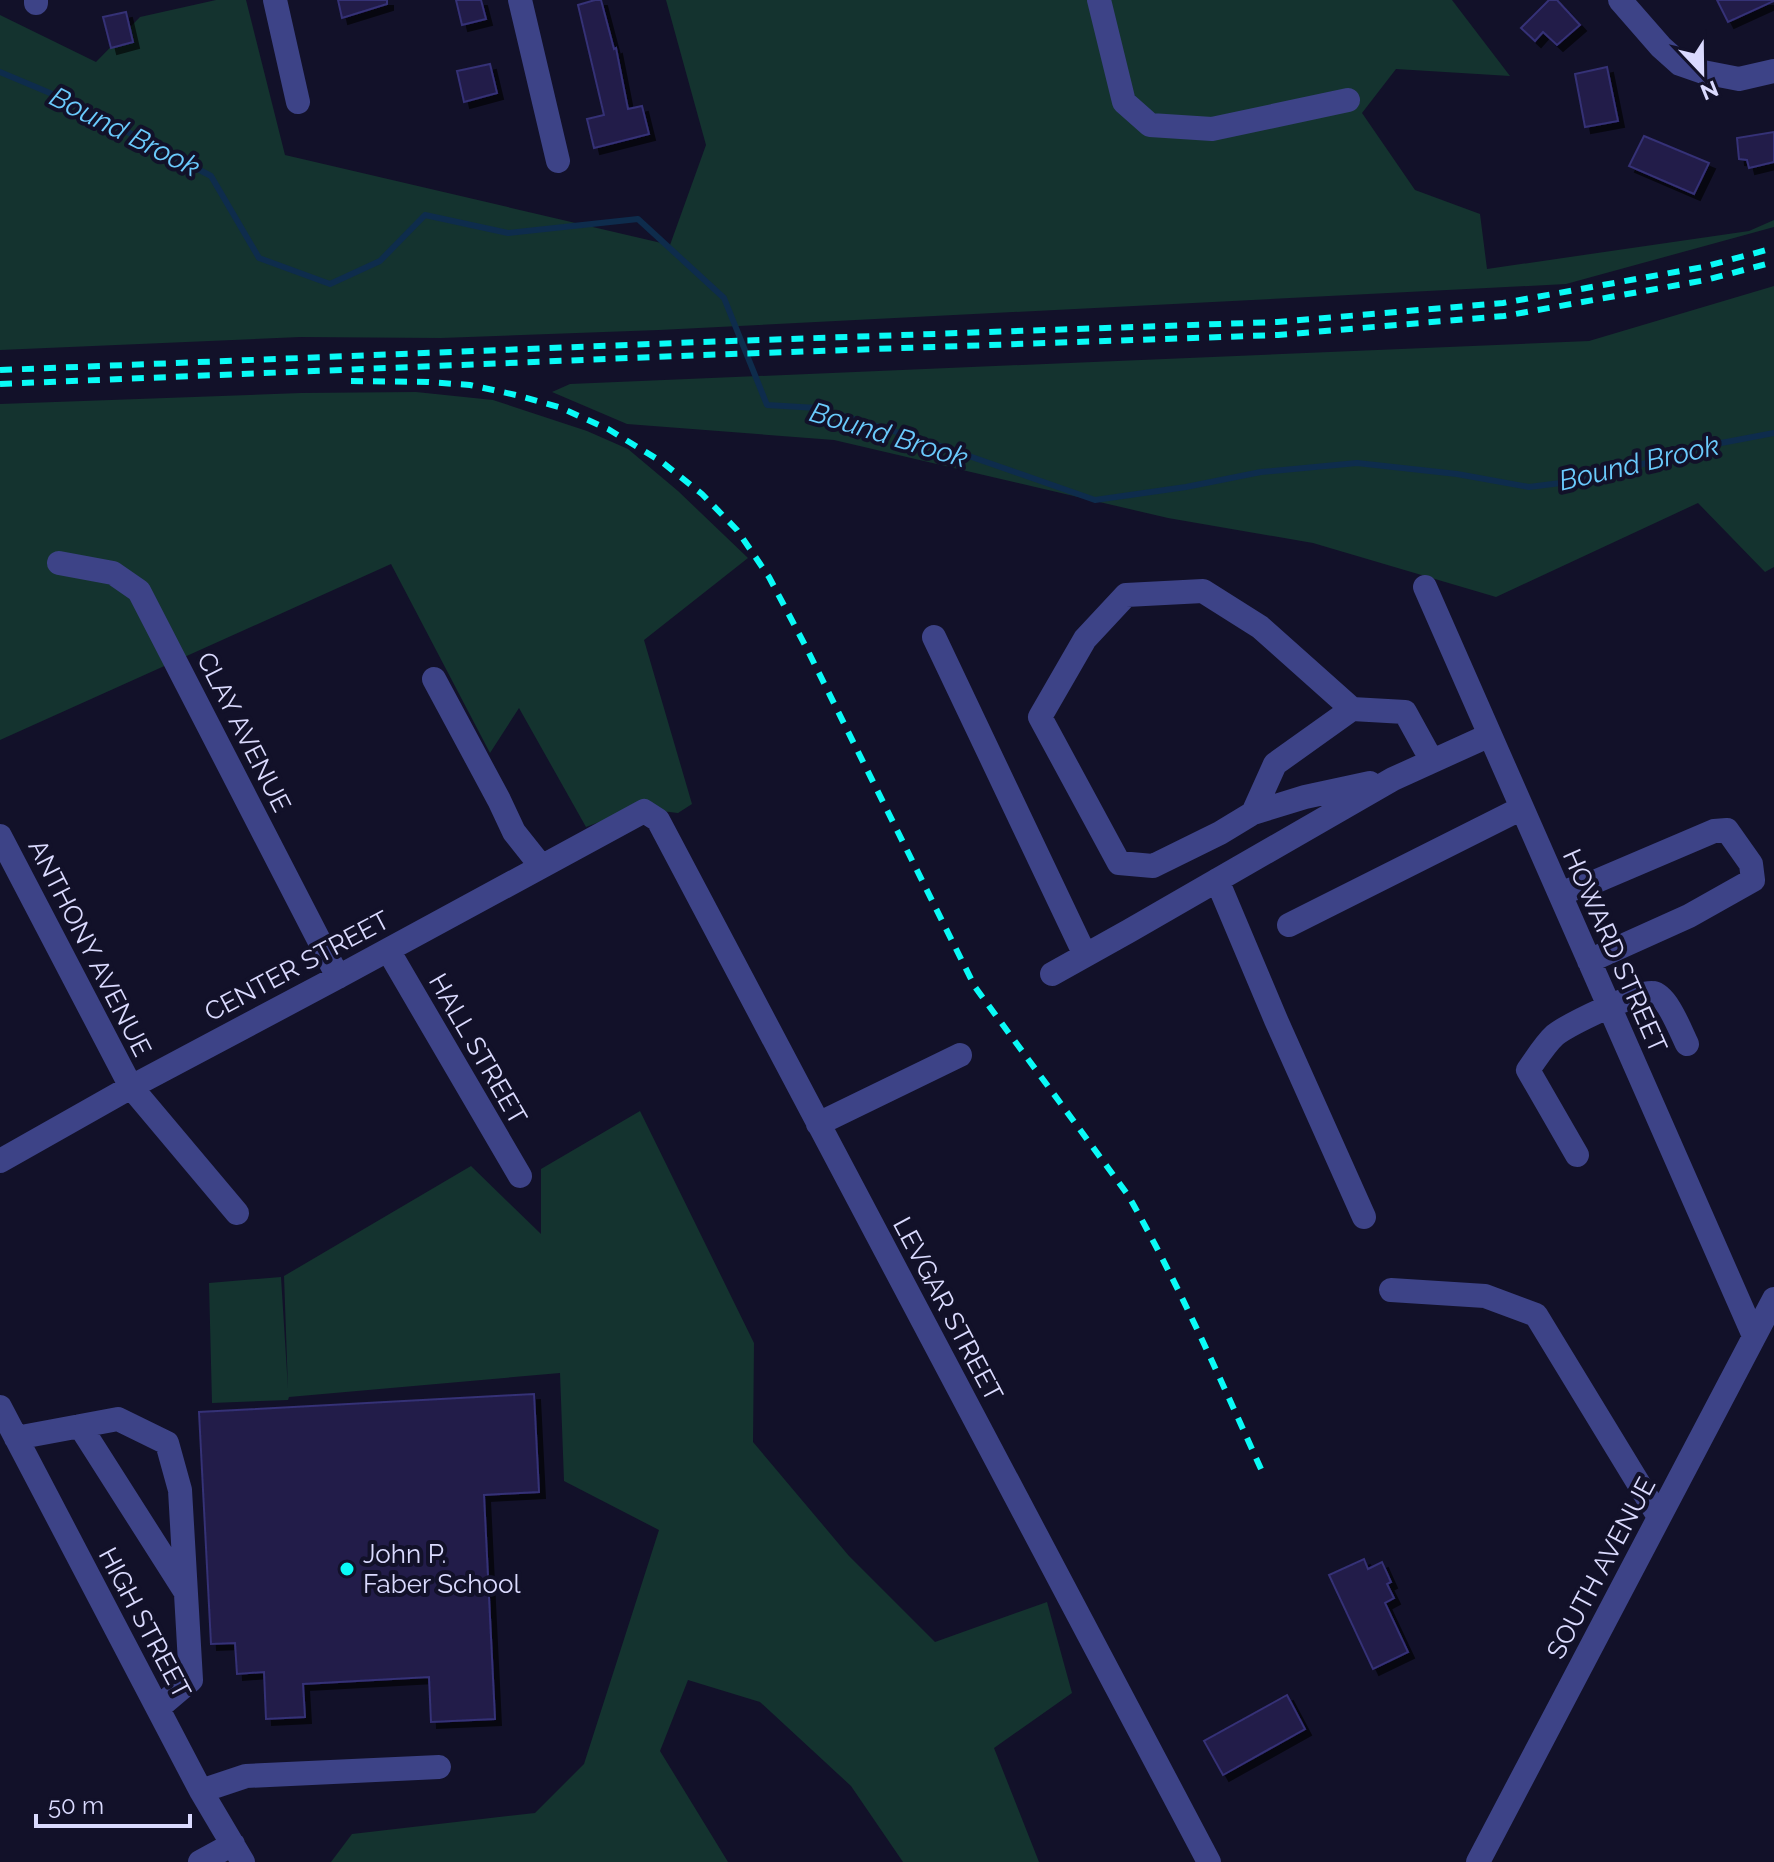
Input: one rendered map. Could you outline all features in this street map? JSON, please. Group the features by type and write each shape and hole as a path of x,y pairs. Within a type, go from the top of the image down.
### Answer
{"street":[{"path":"275,0 298,102"},
{"path":"520,0 558,161"},
{"path":"1099,0 1124,102 1150,125 1212,129 1348,100"},
{"path":"1620,0 1680,64 1739,79 1774,71"},
{"name":"CLAY AVENUE","path":"59,563 113,573 139,591 338,977"},
{"name":"HOWARD STREET","path":"1425,587 1754,1336"},
{"path":"1393,779 1305,797 1253,813 1153,866 1119,863 1040,717 1085,639 1126,595 1203,591 1260,627 1352,709 1405,712 1432,761"},
{"path":"934,637 1085,955"},
{"path":"434,679 514,832 541,866"},
{"path":"1253,813 1275,764 1352,709"},
{"path":"1052,974 1393,779 1490,735"},
{"path":"1289,925 1522,808"},
{"name":"LEVGAR STREET","path":"621,822 644,811 658,820 1209,1862"},
{"name":"CENTER STREET","path":"0,1161 621,822"},
{"path":"1560,893 1592,883 1714,831 1727,830 1751,864 1753,880 1689,916 1589,961"},
{"name":"ANTHONY AVENUE","path":"0,836 131,1087 237,1213"},
{"path":"1217,880 1364,1217"},
{"name":"HALL STREET","path":"388,950 520,1176"},
{"path":"1577,1155 1528,1070 1556,1035 1609,1006 1638,995 1654,993 1664,999 1687,1044"},
{"path":"818,1124 960,1055"},
{"path":"1391,1290 1485,1296 1536,1315 1659,1517"},
{"name":"SOUTH AVENUE","path":"1478,1862 1774,1299"},
{"name":"HIGH STREET","path":"0,1407 201,1791 238,1853"},
{"path":"16,1438 118,1419 167,1443 180,1490 191,1680 158,1708"},
{"path":"80,1426 186,1593"},
{"path":"201,1791 246,1776 439,1767"},
{"path":"200,1862 238,1853"}],"green space":[{"path":"216,0 246,0 285,155 670,245 706,145 666,0 1452,0 1510,76 1396,69 1362,113 1415,190 1480,214 1487,269 1749,231 1774,220 1774,227 1566,284 659,330 441,338 300,337 0,350 0,15 96,62 140,17"},
{"path":"1774,286 1774,567 1765,572 1698,503 1496,597 1313,543 1168,518 834,440 627,424 552,392 570,384 1589,341"},
{"path":"416,392 493,400 587,431 628,449 678,491 748,558 644,640 692,804 678,813 636,808 586,827 519,708 490,753 391,564 0,740 0,404"},
{"path":"640,1111 754,1343 753,1442 849,1556 935,1642 1047,1602 1072,1693 994,1748 1039,1862 903,1862 851,1786 760,1702 688,1680 660,1751 728,1862 331,1862 352,1834 535,1813 584,1764 659,1530 564,1481 560,1373 289,1397 288,1400 212,1403 209,1283 281,1277 288,1389 284,1276 471,1166 541,1234 541,1169"}],"building":[{"path":"338,0 387,0 387,4 342,18"},
{"path":"456,0 481,0 486,19 462,25"},
{"path":"601,0 616,48 628,109 642,106 649,134 594,148 587,119 604,115 578,5"},
{"path":"1549,0 1557,0 1580,25 1557,45 1543,32 1535,41 1521,28"},
{"path":"1717,0 1774,0 1774,1 1728,22"},
{"path":"126,12 133,42 111,48 103,17"},
{"path":"490,64 497,93 464,102 457,71"},
{"path":"1607,67 1618,121 1585,127 1575,74"},
{"path":"1774,132 1774,162 1749,168 1747,160 1739,159 1737,138"},
{"path":"1644,136 1709,163 1694,194 1629,166"},
{"name":"John P. Faber School","path":"534,1394 539,1492 484,1495 495,1719 431,1722 429,1677 303,1684 305,1717 266,1719 264,1672 237,1674 235,1643 211,1644 199,1412"},
{"path":"1364,1559 1368,1569 1382,1562 1394,1598 1385,1603 1408,1652 1373,1669 1329,1575"},
{"path":"1287,1695 1305,1729 1223,1775 1204,1741"}],"waterway":[{"name":"Bound Brook","path":"0,72 69,101 211,176 259,258 330,284 380,261 425,215 508,233 638,219 724,298 767,405 817,408 923,440 1095,500 1261,472 1357,463 1457,474 1529,487 1592,479 1700,447 1774,433"}],"railway":[{"path":"0,370 1277,322 1503,303 1703,267 1774,248"},
{"path":"0,384 1278,335 1504,316 1706,280 1774,262"},
{"path":"351,381 470,385 559,407 608,429 662,462 702,494 737,530 769,577 806,647 975,987 1128,1195 1181,1296 1261,1469"}],"place":[{"name":"John P. Faber School","path":"347,1569"}]}
